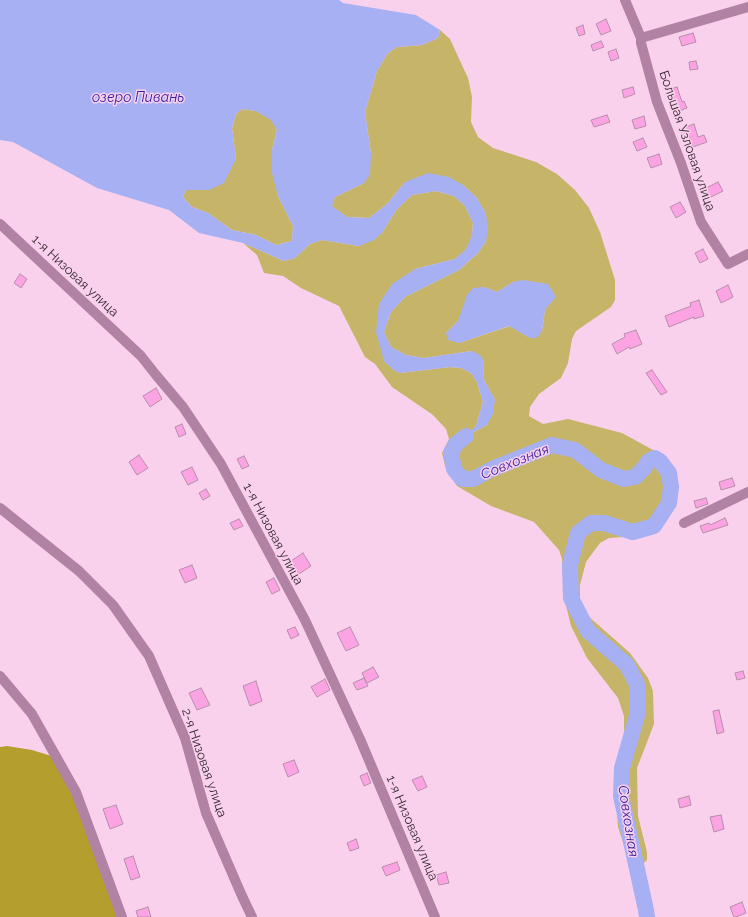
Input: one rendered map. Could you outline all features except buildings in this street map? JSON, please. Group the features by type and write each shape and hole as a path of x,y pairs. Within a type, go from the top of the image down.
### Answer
{"street":[{"name":"Большая Узловая улица","path":"625,0 641,38 641,43 657,102 701,222 728,264 748,254"},
{"path":"641,38 748,7"},
{"name":"1-я Низовая улица","path":"0,224 141,356 183,407 221,464 305,620 360,739 435,917"},
{"path":"684,523 748,492"},
{"name":"2-я Низовая улица","path":"0,508 79,571 113,605 149,656 185,738 206,813 252,917"},
{"path":"0,676 32,714 76,792 122,917"}],"shaded area":[{"path":"440,30 450,39 468,78 472,97 471,122 478,137 493,148 536,162 557,174 575,190 589,208 600,232 615,280 615,300 611,307 576,331 572,339 568,363 561,378 539,394 530,407 529,416 543,424 568,419 622,433 653,450 671,464 675,488 671,506 656,529 637,536 609,538 600,543 586,562 580,585 580,599 587,615 630,653 648,678 653,691 654,724 637,768 638,816 647,852 647,860 643,864 636,865 628,858 618,827 616,796 618,768 624,740 624,716 618,698 587,658 571,626 564,597 562,559 559,550 534,522 491,506 457,486 445,466 442,453 449,439 446,429 433,415 392,387 375,364 365,357 339,306 301,288 283,276 264,273 257,255 243,243 284,261 295,258 310,244 322,240 359,246 382,233 397,209 412,195 436,191 454,196 465,206 473,223 472,235 467,249 455,259 415,269 379,304 384,361 400,373 450,367 461,368 471,373 477,382 483,402 476,426 468,435 487,425 495,400 483,378 484,361 472,351 424,358 406,355 391,347 384,332 391,312 405,297 459,270 478,253 486,241 486,214 476,197 463,185 405,182 387,204 369,218 347,217 331,206 335,197 364,183 371,154 365,112 377,71 388,53 397,47 422,45 438,38","holes":["513,282 545,310 542,331 530,338 510,326 459,343 446,333 458,321 484,287 497,292"]},
{"path":"242,109 256,111 272,120 277,130 272,149 278,196 293,226 292,241 276,245 256,235 232,230 208,213 192,207 183,197 186,190 209,190 236,159 232,128 236,114"},
{"path":"7,746 32,750 58,758 122,917 0,917 0,747"}],"water":[{"name":"озеро Пивань","path":"0,0 339,0 343,3 416,15 440,30 438,38 422,45 397,47 388,53 377,71 365,112 371,154 370,175 364,183 335,197 332,206 347,217 369,218 387,204 405,182 428,173 449,177 463,185 476,197 486,214 488,229 486,241 478,253 459,270 405,297 391,312 384,332 391,347 406,355 424,358 472,351 480,355 484,361 483,378 495,400 493,414 487,425 466,436 476,426 483,402 477,382 471,373 461,368 450,367 400,373 395,371 384,361 376,332 379,304 392,284 415,269 455,259 466,249 472,235 473,223 465,206 454,196 436,191 412,195 397,209 382,233 374,240 359,246 322,240 310,244 295,258 284,261 243,243 199,233 169,210 97,188 13,142 0,140","holes":["242,109 256,111 271,120 277,130 272,149 272,173 278,196 293,226 292,241 276,245 256,235 232,230 208,213 192,207 183,197 186,190 209,190 224,183 236,159 232,128 236,114"]},
{"path":"523,280 548,284 556,297 545,310 542,331 537,338 530,338 509,326 459,343 448,340 446,333 458,321 467,295 473,288 484,287 497,292 513,282"}],"waterway":[{"name":"Совхозная","path":"466,436 456,444 451,453 454,469 462,479 473,479 492,469 552,445 575,450 601,470 624,479 635,477 649,461 655,458 660,461 669,473 671,487 669,503 654,526 633,532 604,523 591,523 578,533 570,565 571,598 588,631 627,665 637,684 637,716 622,768 621,796 647,917"}]}
